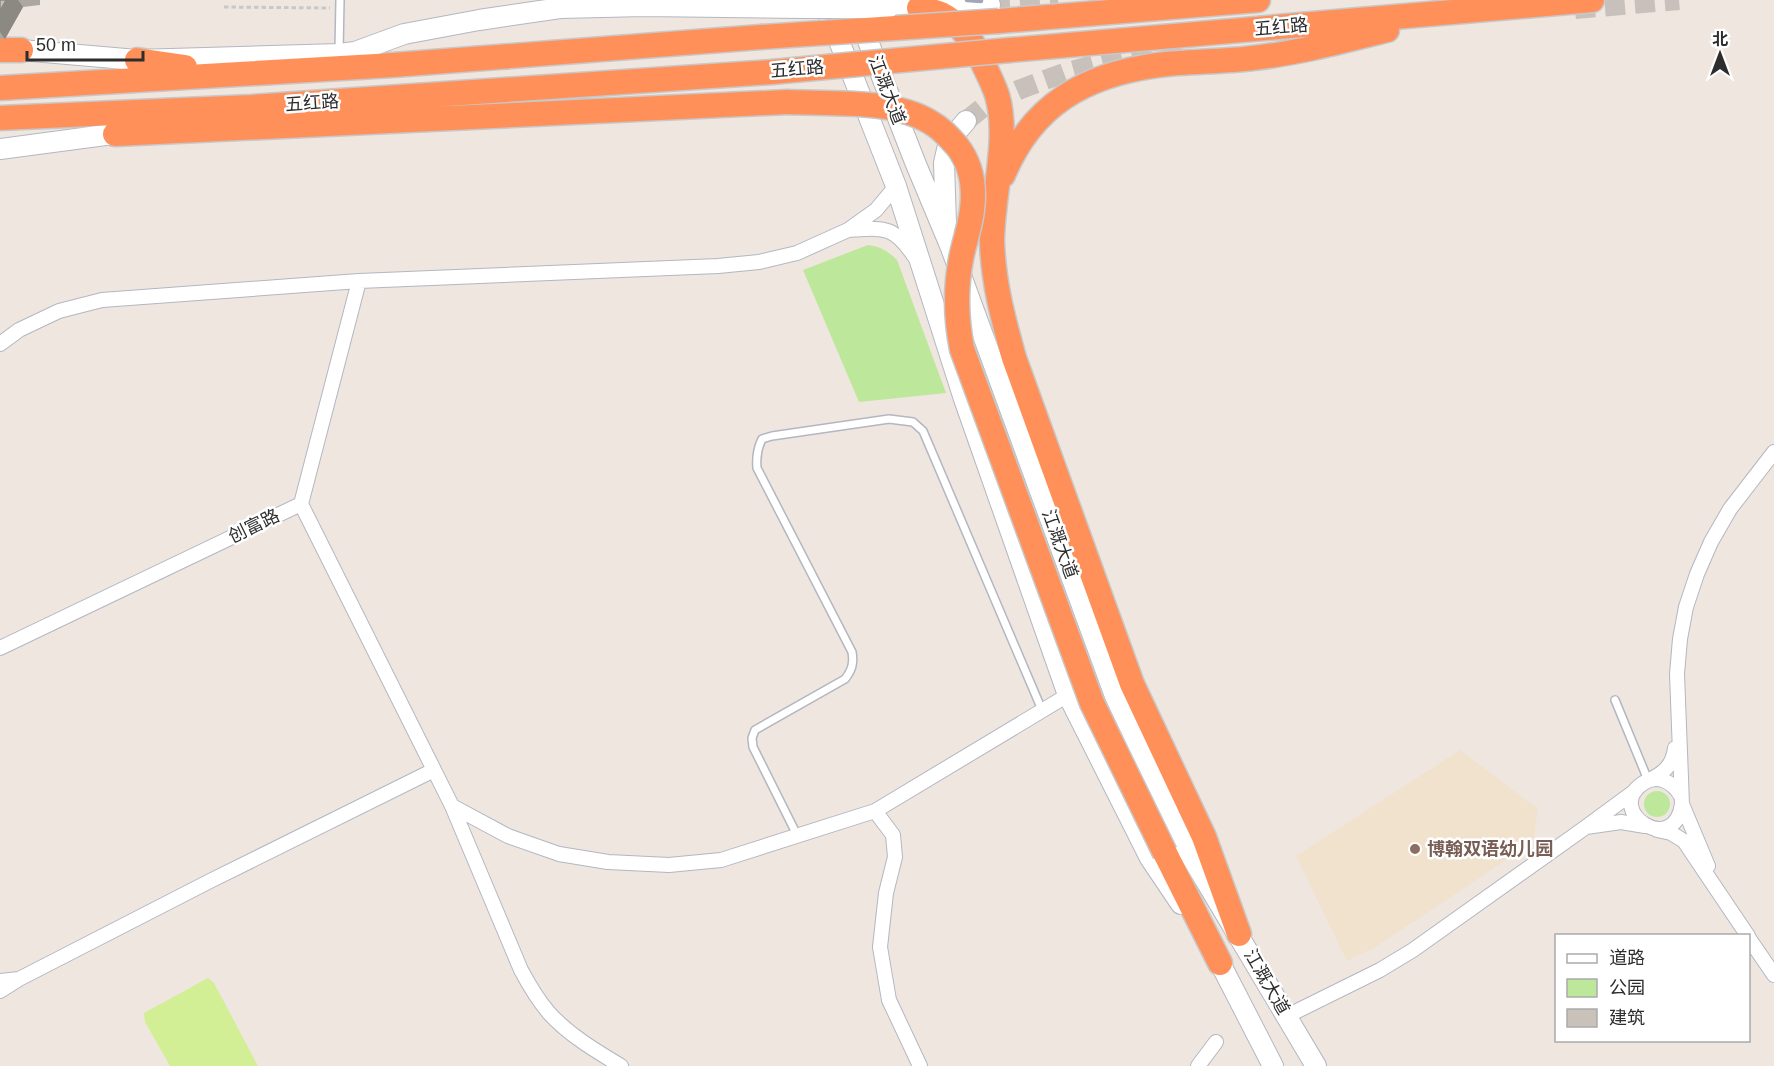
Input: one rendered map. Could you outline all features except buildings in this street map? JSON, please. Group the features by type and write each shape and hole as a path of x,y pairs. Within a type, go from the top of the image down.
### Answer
{"highway":[{"name":"五红路","path":"0,88 393,65 761,37 994,13 1258,0"},
{"name":"五红路","path":"0,118 252,106 772,72 1592,0"},
{"path":"919,8 941,14 963,30 978,52 997,95 1001,116 1001,135 992,238 995,279 1014,358 1132,684 1204,837 1239,934"},
{"path":"994,210 1002,177 1019,141 1035,121 1048,109 1079,88 1102,78 1128,70 1158,65 1253,58 1320,46 1460,12"},
{"path":"137,60 233,75 347,53"},
{"path":"115,134 787,102 885,107 909,112 930,121 947,134 961,151 969,166 973,183 973,209 961,258 956,310 962,349 1092,703 1220,963"},
{"path":"252,106 375,122"}],"main road":[{"name":"江溉大道","path":"823,0 896,186 964,399 1068,694 1150,858 1220,963 1273,1066"},
{"name":"江溉大道","path":"852,0 947,239 1116,696 1185,846 1315,1065"},
{"path":"7,51 137,60 347,53 404,34 560,8 645,6 919,8 994,13"},
{"path":"0,147 115,134 252,106"},
{"path":"947,239 944,163 949,141 966,122"}],"street":[{"path":"0,344 19,330 59,311 102,300 359,282 759,262 797,253 848,230 876,210 896,186"},
{"path":"848,230 876,229 892,232 904,241 923,269"},
{"name":"创富路","path":"0,648 301,504 359,282"},
{"path":"1635,791 1632,799 1634,816 1651,828 1664,828 1671,824 1681,812 1677,674 1686,607 1696,574 1711,542 1730,509 1774,452"},
{"path":"301,504 452,806 521,970 533,992 550,1014 573,1034 621,1066"},
{"path":"452,806 508,836 559,854 608,862 669,865 721,860 875,811 1068,694"},
{"path":"1287,1016 1380,970 1413,950 1586,827 1635,791 1641,784 1666,770 1674,755 1678,713"},
{"path":"0,992 19,979 220,876 434,770"},
{"path":"1648,780 1664,780 1677,789 1719,893"},
{"path":"875,811 893,835 895,857 886,892 880,947 889,1000 920,1066"},
{"path":"1586,827 1621,822 1671,833 1684,841 1747,934"},
{"path":"1750,939 1774,975"},
{"path":"0,981 19,979"},
{"path":"1198,1066 1216,1042"}],"lane":[{"path":"340,4 347,53"},
{"path":"797,835 753,747 752,738 755,730 845,679 852,670 853,660 852,652 757,468 756,458 762,439 889,419 913,422 922,431 1042,710"},
{"path":"1615,700 1648,780"}],"path":[{"path":"224,8 340,4"}],"shaded area":[{"name":"博翰双语幼儿园","path":"1460,750 1538,809 1533,842 1374,948 1347,961 1296,856"}],"green space":[{"path":"868,245 884,250 897,260 946,393 859,402 803,270"},
{"path":"1657,791 1666,795 1670,804 1666,813 1657,817 1648,813 1644,804 1648,795"},
{"path":"208,978 214,983 258,1066 170,1066 145,1022 144,1013"}],"tunnel":[{"path":"990,5 1058,0"},
{"path":"1575,9 1679,0"},
{"path":"966,121 987,104 1064,73 1130,55 1181,45"}],"railway":[{"path":"967,0 981,1"}],"place":[{"name":"博翰双语幼儿园","path":"1415,849"}]}
